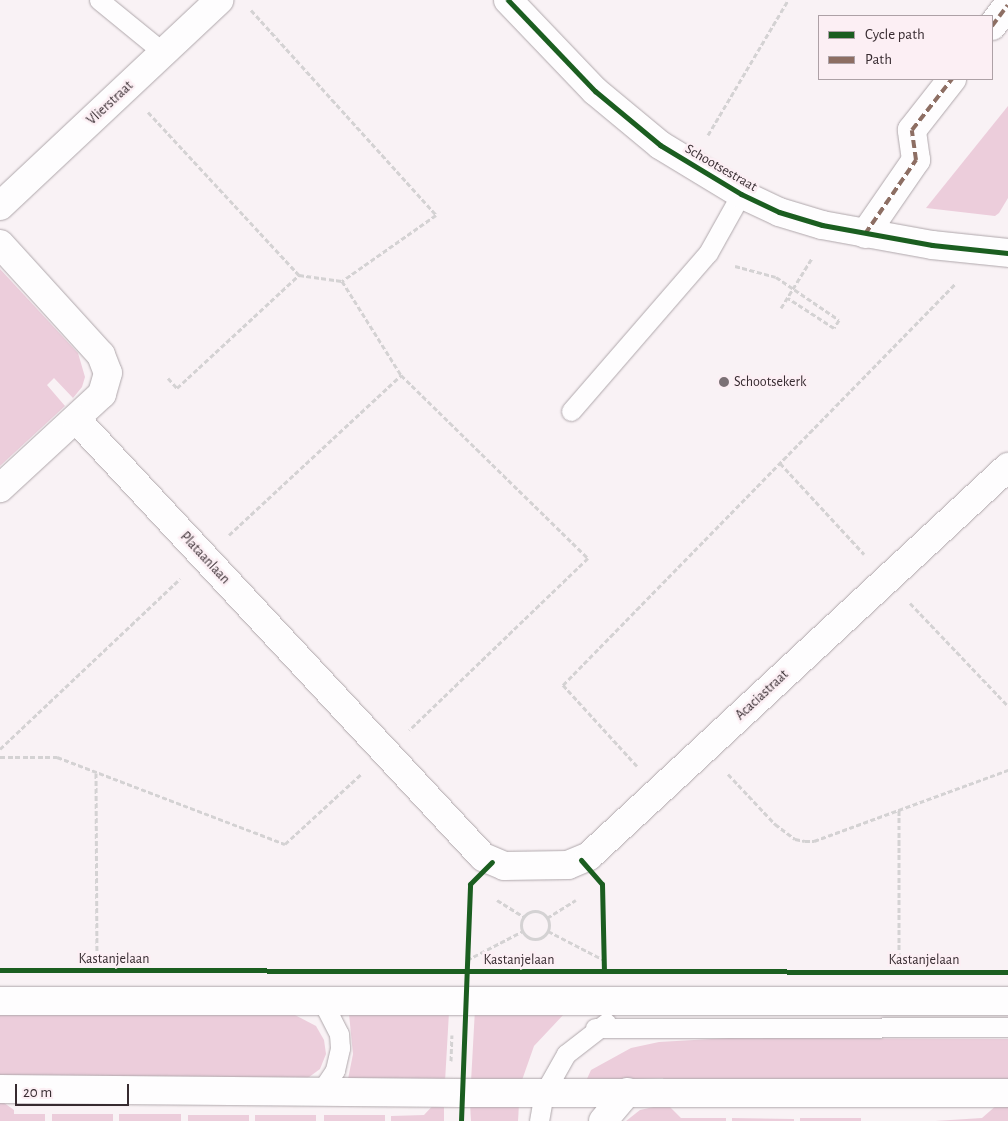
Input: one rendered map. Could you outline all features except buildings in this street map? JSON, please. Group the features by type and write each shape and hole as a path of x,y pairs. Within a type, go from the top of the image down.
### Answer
{"street":[{"name":"Vlierstraat","path":"0,206 219,0"},
{"name":"Schootsestraat","path":"508,0 595,91 691,166 741,194 779,212 865,234 932,245 1008,253"},
{"path":"993,25 1008,5"},
{"path":"865,234 916,160 912,130 951,80"},
{"path":"0,244 100,355 108,374 102,394 0,488"},
{"name":"Plataanlaan","path":"76,419 483,857 492,862"},
{"name":"Acaciastraat","path":"492,862 504,866 568,865 589,856 1008,467"},
{"path":"0,1001 323,1002 652,999 1008,1001"},
{"path":"0,1089 544,1093 1008,1093"},
{"path":"603,1121 627,1092"}],"lane":[{"path":"98,0 164,52"},
{"path":"571,411 708,253 741,194"},
{"path":"539,1121 544,1093 566,1054 595,1028 652,999"},
{"path":"321,1091 336,1070 340,1048 339,1034 323,1002"},
{"path":"595,1028 1008,1027"}],"path":[{"path":"691,166 788,0"},
{"path":"144,108 299,275 342,281 436,215 250,10"},
{"path":"708,253 719,261 776,277 839,320 834,328 788,298"},
{"path":"781,308 794,290 812,256"},
{"path":"168,378 177,388 299,275"},
{"path":"342,281 400,375 588,558 410,729"},
{"path":"642,771 563,685 952,287"},
{"path":"224,539 400,375"},
{"path":"780,463 866,556"},
{"path":"0,749 179,580"},
{"path":"911,604 1008,706"},
{"path":"0,757 57,757 285,844 360,775"},
{"path":"724,771 775,824 795,839 805,841 899,810 1008,770"},
{"path":"96,773 97,959"},
{"path":"899,810 899,961"},
{"path":"547,918 578,898"},
{"path":"547,918 534,911 527,914 522,920 523,931 531,938 537,939 548,931"},
{"path":"547,918 548,931"},
{"path":"467,960 523,931"},
{"path":"548,931 604,963 604,951"},
{"path":"465,1000 468,951"},
{"path":"451,1064 453,1027"}],"shaded area":[{"path":"1008,106 1008,198 999,213 995,216 926,208"},
{"path":"0,269 78,353 85,377 82,387 73,398 54,378 47,385 65,406 0,466"},
{"path":"475,1009 565,1013 534,1046 521,1083 471,1082"},
{"path":"0,1011 242,1012 295,1015 316,1026 324,1040 326,1054 320,1069 305,1080 0,1080"},
{"path":"449,1012 445,1082 348,1079 353,1054 349,1014"},
{"path":"729,1038 1008,1039 1008,1084 664,1082 663,1078 586,1081 591,1070 631,1048 659,1042"},
{"path":"0,1100 14,1110 14,1114 45,1114 45,1121 0,1121"},
{"path":"438,1100 444,1102 444,1121 391,1121 391,1116 424,1115"},
{"path":"470,1104 519,1104 518,1121 471,1121"},
{"path":"667,1104 681,1118 726,1118 726,1121 626,1121 640,1110"},
{"path":"998,1104 1008,1104 1008,1121 935,1121 982,1118"},
{"path":"52,1114 113,1114 113,1121 52,1121"},
{"path":"119,1114 181,1114 181,1121 119,1121"},
{"path":"188,1115 249,1115 249,1121 188,1121"},
{"path":"255,1115 316,1115 316,1121 255,1121"},
{"path":"324,1115 385,1115 385,1121 324,1121"},
{"path":"732,1118 794,1119 794,1121 732,1121"},
{"path":"800,1118 861,1118 861,1121 800,1121"}],"marked path":[{"path":"993,25 1008,5"},
{"path":"865,234 916,160 912,130 951,80"}],"cycle path":[{"path":"508,0 595,91 660,145 741,194 779,212 822,225 932,245 1008,253"},
{"path":"581,860 602,884 604,971"},
{"path":"461,1121 470,884 492,862"},
{"name":"Kastanjelaan","path":"0,970 1008,972"}],"place":[{"name":"Schootsekerk","path":"724,382"}]}
